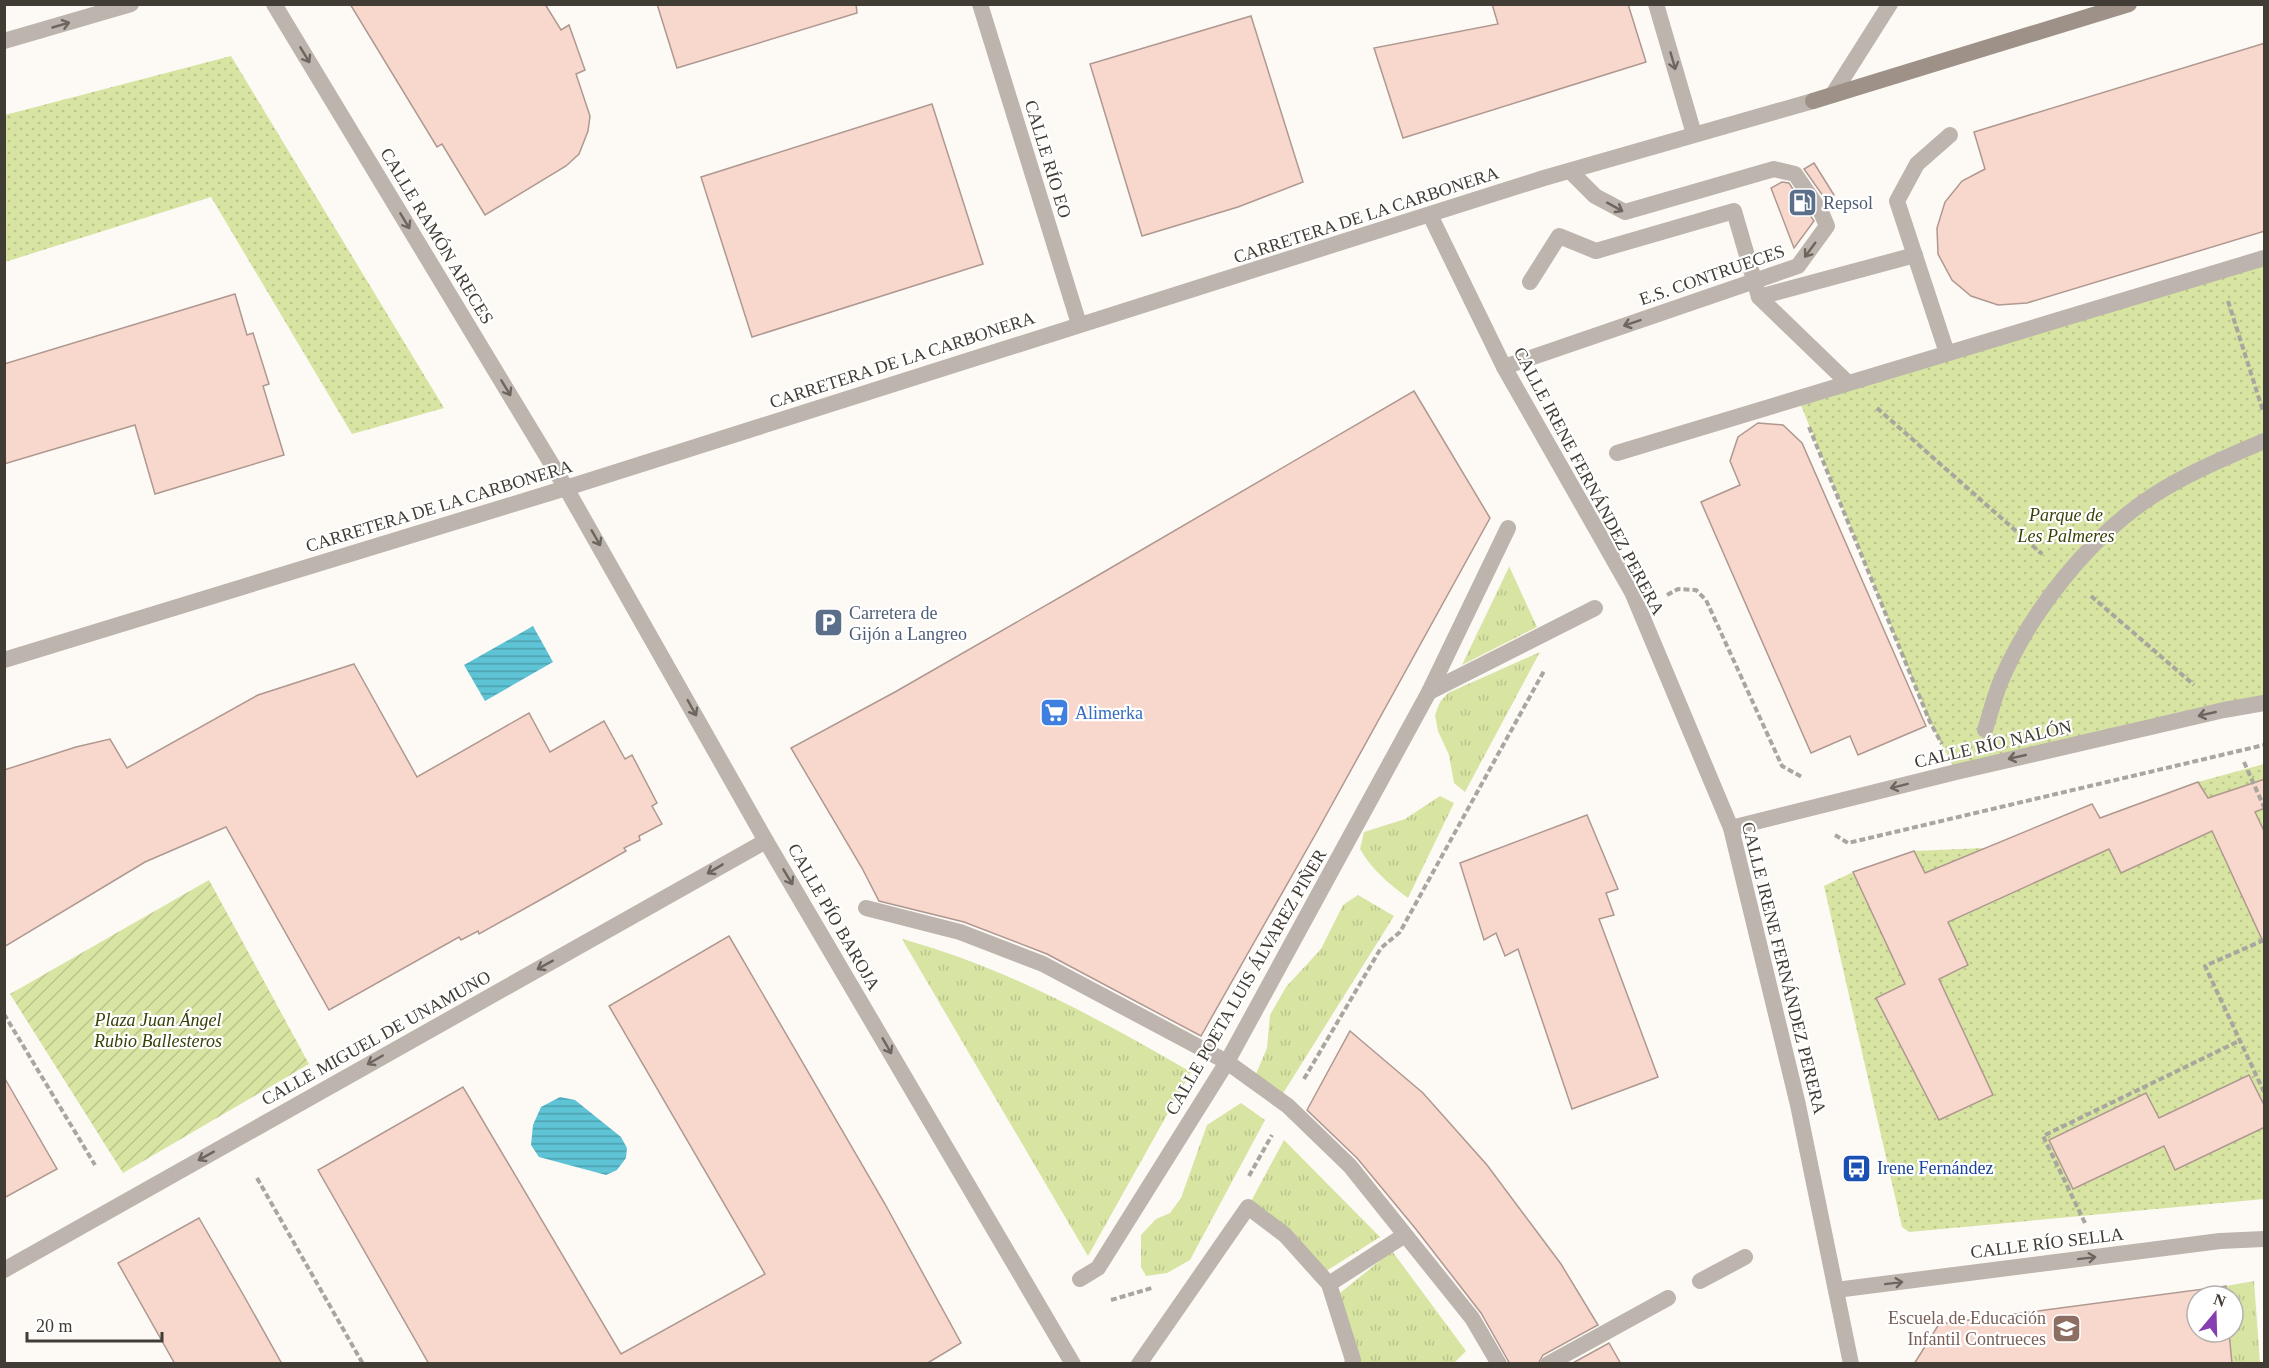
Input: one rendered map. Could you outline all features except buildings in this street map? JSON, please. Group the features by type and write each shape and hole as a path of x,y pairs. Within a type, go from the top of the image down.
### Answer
{"main road":[{"path":"1813,101 2129,4"}],"street":[{"path":"4,41 131,4"},
{"name":"CALLE RAMÓN ARECES","path":"274,4 566,488"},
{"name":"CALLE RÍO EO","path":"980,4 1079,324"},
{"path":"1656,4 1694,134"},
{"path":"1833,94 1890,4"},
{"name":"CARRETERA DE LA CARBONERA","path":"4,660 566,488 1079,324 1148,305 1570,171 1813,101"},
{"path":"1947,353 1897,201 1917,164 1950,135"},
{"name":"E.S. CONTRUECES","path":"1504,367 1756,289 1798,266 1827,226 1821,212 1795,174 1774,169 1625,212 1594,196 1570,171"},
{"path":"1530,282 1559,236 1596,251 1734,211 1756,289 1848,383"},
{"name":"CALLE IRENE FERNÁNDEZ PERERA","path":"1430,215 1504,367 1632,592 1731,828 1797,1105 1851,1364"},
{"path":"1756,289 1915,255"},
{"path":"1617,453 2265,258"},
{"path":"1985,730 1999,685 2017,646 2039,609 2105,533 2154,495 2214,463 2265,441"},
{"name":"CALLE PÍO BAROJA","path":"566,488 766,841 1073,1363"},
{"name":"CALLE POETA LUIS ÁLVAREZ PIÑER","path":"1080,1279 1098,1268 1227,1062 1429,692 1508,528"},
{"path":"1429,692 1594,608"},
{"name":"CALLE RÍO NALÓN","path":"1731,828 1978,766 2224,710 2265,703"},
{"name":"CALLE MIGUEL DE UNAMUNO","path":"4,1270 766,841"},
{"path":"866,908 960,932 1043,964 1227,1062 1288,1106 1350,1166 1472,1318 1499,1364"},
{"path":"1139,1364 1248,1207 1285,1235 1329,1284 1353,1360 1352,1364"},
{"path":"1329,1284 1405,1235"},
{"name":"CALLE RÍO SELLA","path":"1836,1290 2220,1241 2265,1239"},
{"path":"1700,1281 1745,1257"},
{"path":"1548,1364 1668,1298"}],"path":[{"path":"2218,272 2265,414"},
{"path":"1848,383 2195,686"},
{"path":"1797,398 1930,722 1941,742"},
{"path":"1640,610 1678,589 1696,590 1706,600 1782,766 1816,783 1822,806 1834,835 1848,843 2265,745"},
{"path":"1244,1186 1381,948 1400,932 1549,661"},
{"path":"2244,762 2265,807"},
{"path":"2265,940 2205,966 2265,1092"},
{"path":"4,1014 95,1165"},
{"path":"2085,1223 2043,1136 2241,1040"},
{"path":"257,1178 363,1364"},
{"path":"1107,1301 1159,1286"}],"green space":[{"path":"231,56 444,408 352,434 211,197 5,262 5,115"},
{"name":"Parque de Les Palmeres","path":"2264,258 2264,703 1956,772 1930,722 1798,398"},
{"path":"1509,567 1537,627 1462,665"},
{"path":"1540,652 1465,792 1454,783 1449,755 1438,731 1435,715 1440,702 1448,693"},
{"path":"2264,764 2264,833 2244,786 2208,798 2198,782"},
{"path":"1440,796 1454,803 1408,898 1381,876 1365,857 1360,849 1364,832 1405,819"},
{"path":"2212,831 2248,909 2264,900 2264,1107 2249,1075 2159,1118 2146,1094 2049,1140 2073,1189 2164,1146 2175,1169 2264,1127 2264,1199 1909,1232 1902,1227 1824,886 1853,872 1905,984 1876,998 1939,1120 1993,1095 1939,979 1968,964 1914,851 1985,848 2006,896 2109,849 2121,873"},
{"name":"Plaza Juan Ángel Rubio Ballesteros","path":"209,880 309,1064 123,1173 10,994"},
{"path":"1358,895 1394,916 1282,1095 1256,1074 1267,1048 1270,1015 1286,987 1321,949 1343,905"},
{"path":"902,939 978,964 1051,996 1191,1072 1088,1256"},
{"path":"1241,1103 1265,1120 1190,1260 1167,1273 1146,1276 1141,1267 1141,1235 1156,1219 1170,1213 1181,1198 1207,1125"},
{"path":"1284,1140 1380,1237 1320,1275 1248,1207"},
{"path":"1392,1251 1466,1351 1454,1363 1357,1363 1357,1349 1340,1293"},
{"path":"2254,1281 2260,1363 2232,1363 2230,1344 2245,1344 2245,1284 2237,1284"}],"water":[{"path":"533,626 553,662 485,701 464,665"},
{"path":"560,1097 575,1100 621,1137 627,1148 626,1158 617,1170 606,1175 539,1157 531,1145 533,1125 541,1107"}],"place":[{"name":"Repsol","path":"1802,203"},
{"name":"Carretera de Gijón a Langreo","path":"828,623"},
{"name":"Alimerka","path":"1054,713"},
{"name":"Irene Fernández","path":"1856,1168"},
{"name":"Escuela de Educación Infantil Contrueces","path":"2067,1328"}]}
